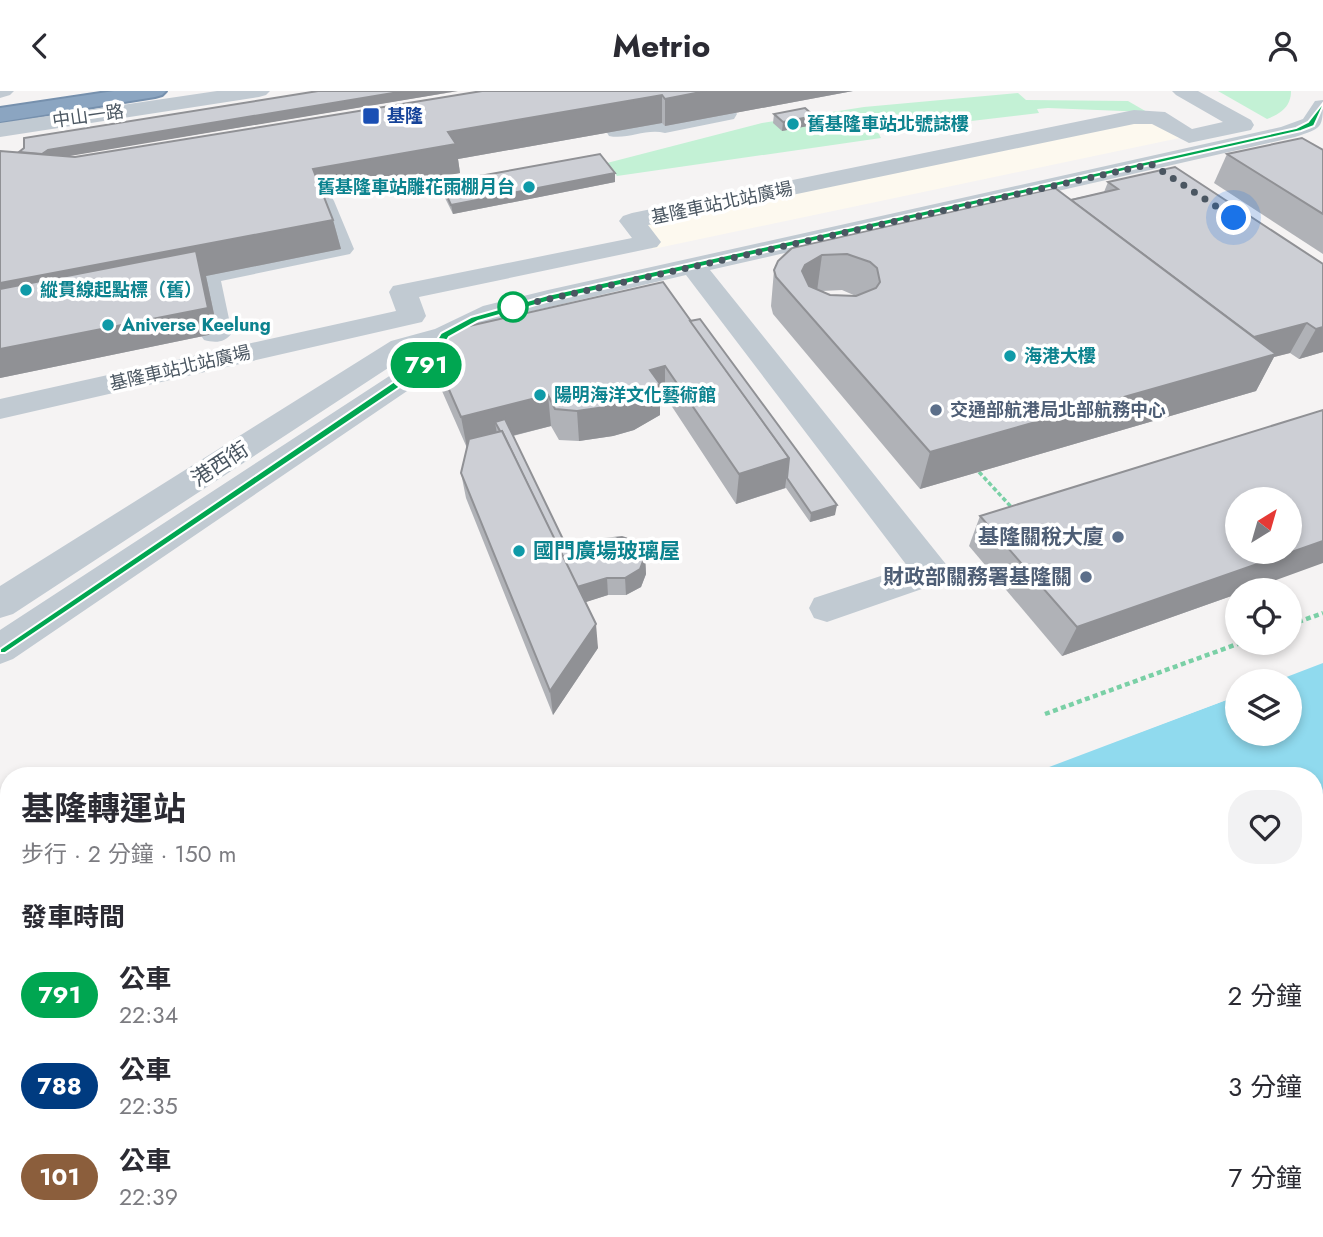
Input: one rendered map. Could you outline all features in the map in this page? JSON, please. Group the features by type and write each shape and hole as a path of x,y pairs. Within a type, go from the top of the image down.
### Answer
{"highway":[{"path":"0,115 155,91"}],"street":[{"name":"中山一路","path":"0,129 259,91"},
{"name":"基隆車站北站廣場","path":"0,409 412,316 403,292 648,242 632,222 1134,117 1157,117 1189,136 1243,125 1183,91"},
{"path":"1199,91 1275,135"},
{"name":"港西街","path":"0,604 401,348 445,335 493,313 1275,135 1311,124 1323,106"},
{"path":"596,134 662,123 665,126 744,110"},
{"path":"1151,164 1178,181"},
{"name":"基隆車站北站廣場","path":"190,339 218,333 206,276 341,249 321,198 346,194"},
{"path":"693,266 932,572 827,608"},
{"name":"港西街","path":"0,649 428,363 445,335"}],"path":[{"path":"979,472 1021,518"},
{"path":"1302,621 1323,613"},
{"path":"1045,714 1225,649"}],"shaded area":[{"path":"1134,117 1189,136 653,249 632,221"}],"green space":[{"path":"1218,91 1291,91 1284,109 1267,119"},
{"path":"1018,93 1026,100 1128,101 1147,112 1037,109 1039,113 878,132 881,138 617,176 607,163 762,123 864,107"}],"water":[{"path":"1323,663 1323,767 1049,767 1225,701 1225,746 1302,746 1302,671"}],"pier":[{"path":"1225,697 1225,700 1046,767 1040,767"}],"building":[{"path":"318,91 405,91 48,150 42,154 19,152 24,148 24,138"},
{"path":"482,91 706,91 665,99 662,95 448,132 456,144 313,169 333,220 0,283 0,151 75,157"},
{"path":"805,108 814,116 783,122 774,114"},
{"path":"1302,138 1323,150 1323,214 1227,154"},
{"path":"600,154 615,173 451,205 441,183"},
{"path":"1175,167 1323,264 1323,327 1316,329 1307,323 1254,337 1071,200 1118,189 1108,182"},
{"name":"海港大樓","path":"1055,188 1276,354 930,452 776,277 774,270 778,261 792,248","holes":["847,254 870,262 877,268 880,282 876,288 856,296 830,295 809,286 802,271 805,265 822,255"]},
{"path":"196,251 208,308 0,349 0,289"},
{"path":"663,282 789,458 739,474 665,366 650,370 660,384 633,399 612,406 577,411 555,409 548,395 461,417 436,360 435,349 438,342 448,333"},
{"path":"700,319 837,505 811,513 787,478 789,458 690,321"},
{"name":"基隆關稅大廈","path":"1323,410 1323,541 1302,548 1302,487 1225,487 1225,564 1257,564 1077,627 980,516"},
{"path":"505,419 573,560 587,556 590,549 604,539 622,537 643,549 645,556 640,569 625,578 607,578 577,587 502,431 495,422"},
{"name":"國門廣場玻璃屋","path":"502,431 596,624 550,691 461,473 469,439"}],"bus line":[{"name":"791","path":"0,649 428,363 445,335 474,319 548,298 1299,129 1311,124 1323,106"}],"place":[{"name":"基隆","path":"371,116"},
{"name":"舊基隆車站北號誌樓","path":"793,124"},
{"name":"舊基隆車站雕花雨棚月台","path":"529,187"},
{"name":"縱貫線起點標（舊）","path":"26,290"},
{"name":"Aniverse Keelung","path":"108,325"},
{"name":"海港大樓","path":"1010,356"},
{"name":"陽明海洋文化藝術館","path":"540,395"},
{"name":"交通部航港局北部航務中心","path":"936,410"},
{"name":"基隆關稅大廈","path":"1118,537"},
{"name":"國門廣場玻璃屋","path":"519,551"},
{"name":"財政部關務署基隆關","path":"1086,577"}],"route":[{"path":"513,307 1151,164 1234,218"}]}
